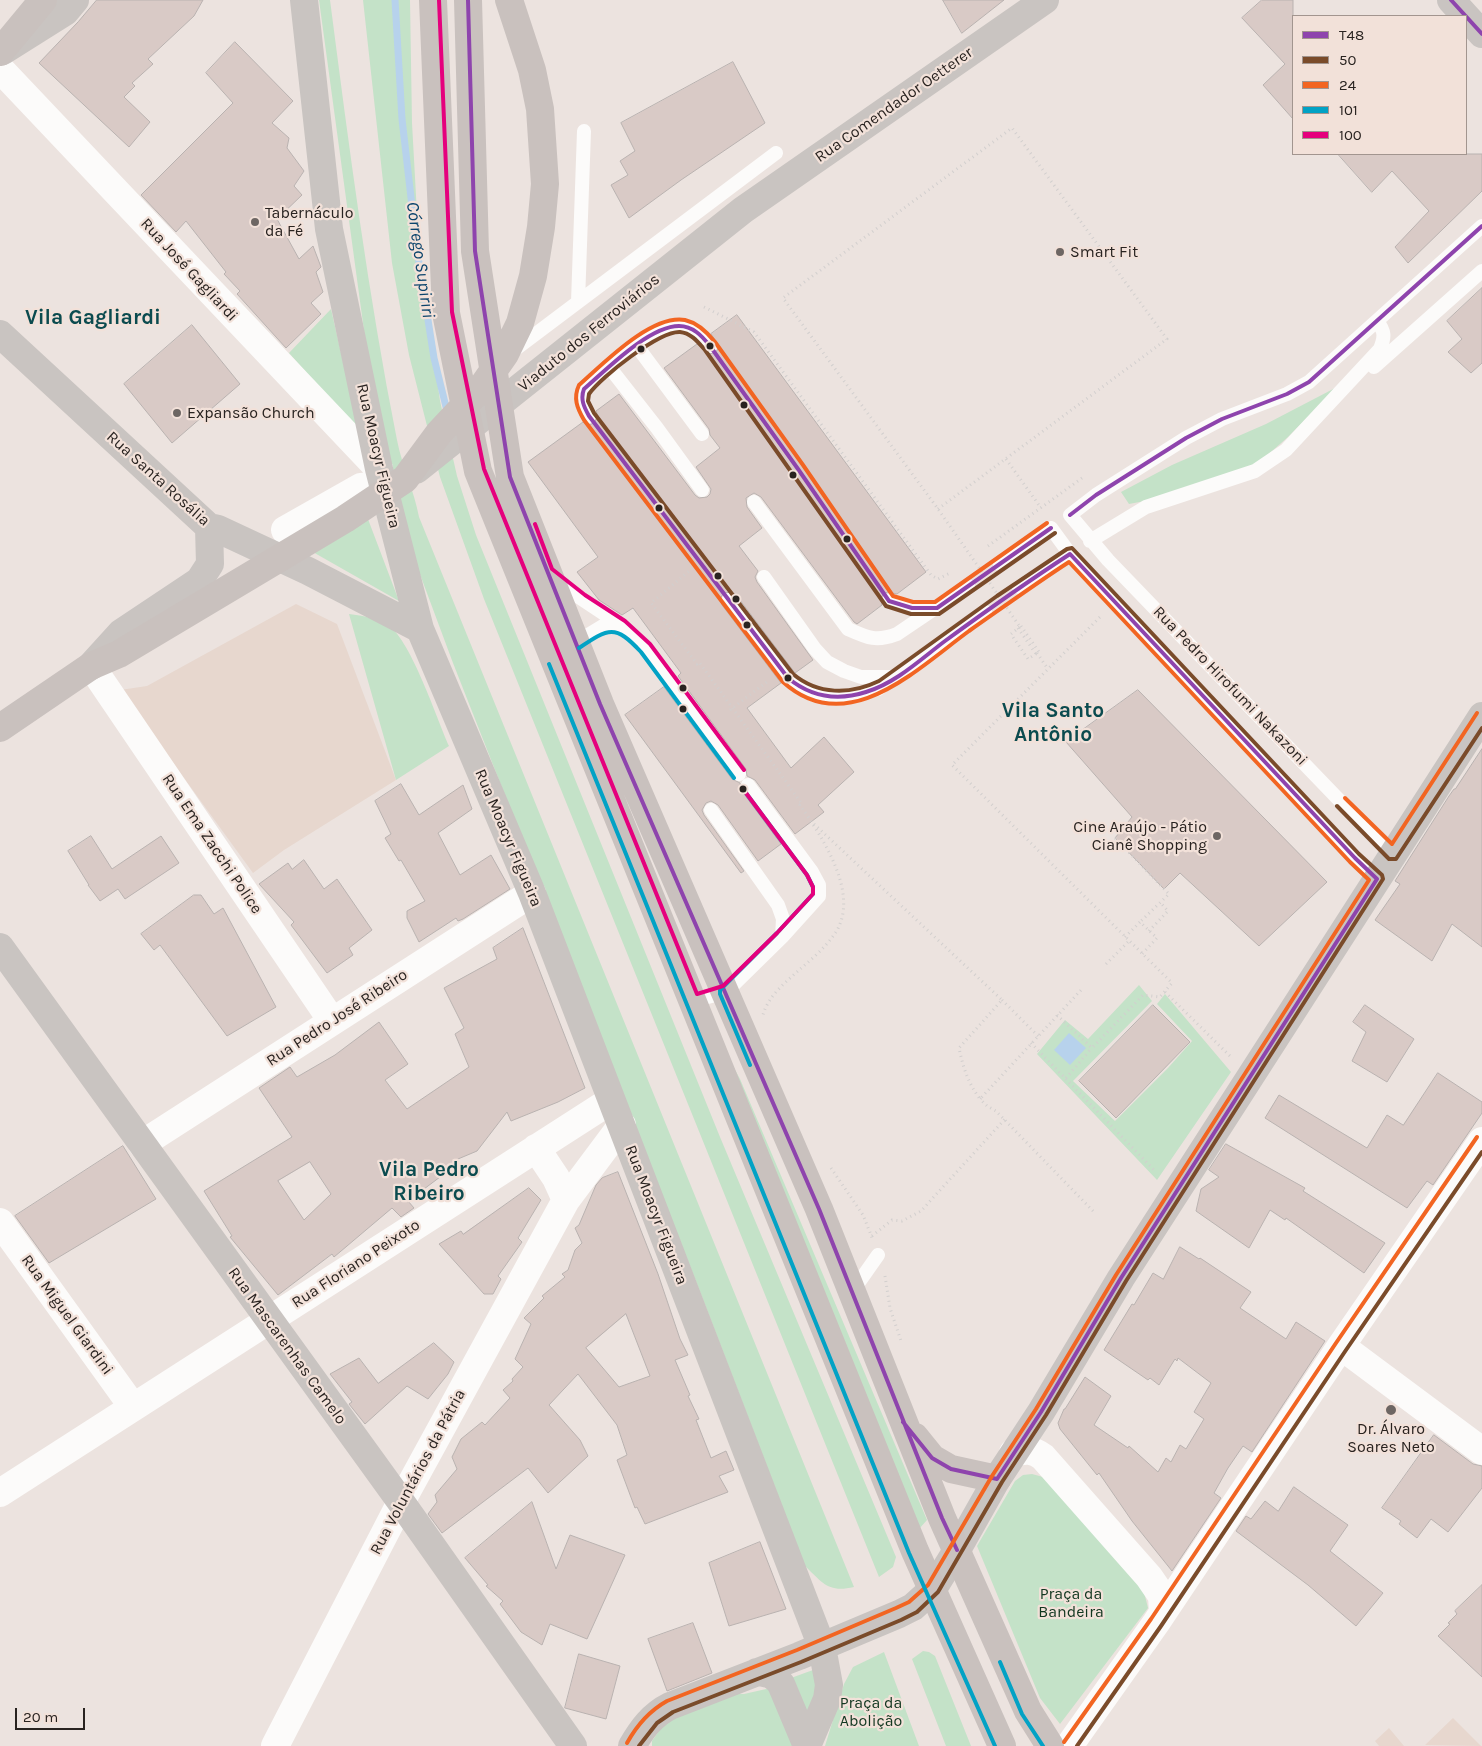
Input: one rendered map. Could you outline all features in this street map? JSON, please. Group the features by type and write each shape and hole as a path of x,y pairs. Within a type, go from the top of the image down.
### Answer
{"main road":[{"path":"0,53 43,0"},
{"path":"0,53 65,12 75,0"},
{"name":"Rua Moacyr Figueira","path":"304,0 328,229 363,439 389,478 420,629 532,893 610,1100 622,1125 822,1647 829,1685 827,1699 807,1746"},
{"path":"433,0 446,313 478,471 915,1551 1002,1746"},
{"path":"468,0 475,251 510,477 600,704 819,1209 942,1518 1028,1711 1050,1746"},
{"path":"389,478 439,433 482,387 505,354 520,323 533,276 546,184 541,118 532,70 509,0"},
{"name":"Rua Comendador Oetterer","path":"744,210 1045,0"},
{"path":"1451,0 1465,15"},
{"path":"1467,18 1482,34"},
{"name":"Viaduto dos Ferroviários","path":"91,666 119,654 345,519 389,478 744,210"},
{"name":"Rua Santa Rosália","path":"0,334 209,527 218,528 308,571 420,629"},
{"path":"0,728 91,666 121,632 200,581 210,564 209,527"},
{"path":"637,1741 649,1721 665,1709 822,1647 899,1614 912,1607 933,1589 997,1479 1041,1412 1122,1278 1482,716"},
{"name":"Rua Mascarenhas Camelo","path":"0,947 400,1502 573,1746"},
{"path":"903,1422 932,1458 951,1469 997,1479"},
{"path":"757,1672 769,1673 775,1676 782,1684 807,1746"}],"street":[{"name":"Rua José Gagliardi","path":"0,69 363,439"},
{"path":"285,530 361,488 389,478"},
{"name":"Rua Ema Zacchi Police","path":"91,666 332,1022"},
{"name":"Rua Pedro José Ribeiro","path":"142,1144 532,893"},
{"name":"Rua Floriano Peixoto","path":"0,1493 610,1100"},
{"name":"Rua Voluntários da Pátria","path":"275,1746 400,1502 566,1200 622,1125"},
{"path":"1069,1746 1163,1612 1341,1346 1482,1142"},
{"path":"536,1148 556,1178 566,1200"},
{"name":"Rua Miguel Giardini","path":"0,1222 133,1407"},
{"path":"1341,1346 1482,1450"},
{"path":"1014,1453 1026,1450 1037,1452 1044,1457 1149,1577 1162,1596 1163,1612"}],"lane":[{"path":"578,302 584,131"},
{"path":"493,366 776,153"},
{"path":"1096,495 1186,438 1222,419 1287,394 1309,382 1482,226"},
{"path":"1310,424 1482,272"},
{"path":"1090,540 1146,507 1255,471 1286,450 1380,349 1384,339 1383,328 1377,321"},
{"path":"589,416 583,405 581,395 584,389 636,345 666,328 678,325 697,332 710,346"},
{"path":"636,345 702,434"},
{"path":"610,368 702,490"},
{"name":"Rua Pedro Hirofumi Nakazoni","path":"1096,495 1070,515 1090,540 1393,854"},
{"path":"754,502 848,629 866,637 884,639 897,634 968,586"},
{"name":"Rua Pedro Hirofumi Nakazoni","path":"1000,564 1051,528 1070,554 1348,851 1377,879"},
{"path":"1019,587 1070,554"},
{"path":"547,573 581,600 621,626 646,648 812,872 819,885 819,896 726,992 693,1002"},
{"path":"764,577 815,649 827,662 861,677 894,678"},
{"path":"729,600 788,678 806,692 819,696 848,697 878,689 985,612"},
{"path":"889,601 912,608 937,608"},
{"path":"575,643 603,626 621,626"},
{"path":"711,810 778,905 783,919 782,936"},
{"path":"852,1292 878,1255"}],"path":[{"path":"938,509 1167,339 1012,128 783,298 938,509 1019,628"},
{"path":"704,307 754,332 933,578 942,579 955,570"},
{"path":"1006,459 1041,508"},
{"path":"988,546 1082,478 1096,495"},
{"path":"672,541 680,535"},
{"path":"700,562 651,603 697,664 699,662 765,756 802,804 800,805 811,822 1002,1000 1038,1036"},
{"path":"1066,1078 1143,995 1160,997 1172,983 952,765 1102,615"},
{"path":"1037,653 1028,659 1011,634 1021,626 1048,669"},
{"path":"731,709 775,676"},
{"path":"1115,838 1169,894 1125,937"},
{"path":"1149,930 1168,911 1160,902"},
{"path":"1140,922 1158,938 1142,954"},
{"path":"1106,964 1129,941"},
{"path":"980,1098 1082,989"},
{"path":"1165,992 1251,1076"},
{"path":"1002,1000 959,1048 967,1079 987,1106 996,1111 1094,1212"},
{"path":"1057,1015 1092,1048"},
{"path":"1032,1043 1155,1171"},
{"path":"872,1236 892,1220 902,1222 921,1212 1004,1119"}],"shaded area":[{"path":"296,604 337,624 396,780 284,850 253,873 120,690 147,686"},
{"path":"1453,1718 1481,1746 1425,1745"},
{"path":"1389,1728 1404,1746 1379,1746 1375,1741"}],"green space":[{"path":"319,0 330,0 377,330 399,450 419,517 854,1587 838,1589 826,1585 805,1566 699,1289 453,663 402,526 374,404"},
{"path":"363,0 410,0 412,123 419,250 440,401 457,476 476,535 720,1137 896,1557 893,1567 879,1577 484,599 440,477 409,355 392,263"},
{"path":"331,309 359,432 289,353"},
{"path":"1337,387 1288,437 1263,459 1247,469 1155,499 1129,504 1121,492 1172,465 1266,424"},
{"path":"360,498 399,601 290,539"},
{"path":"349,614 380,621 397,634 414,663 449,746 396,780"},
{"path":"1139,985 1152,1001 1073,1081 1115,1121 1192,1041 1157,1004 1165,994 1231,1072 1157,1180 1037,1054 1065,1020 1088,1039"},
{"path":"734,1068 927,1520 919,1529"},
{"name":"Praça da Bandeira","path":"1032,1474 1043,1477 1142,1584 1148,1608 1060,1724 1040,1698 977,1546 1015,1481 1023,1475"},
{"path":"923,1651 935,1656 971,1746 946,1746 912,1659"},
{"name":"Praça da Abolição","path":"884,1652 919,1746 825,1746 844,1684 853,1667"},
{"path":"813,1670 817,1689 806,1717 791,1678"},
{"path":"775,1687 798,1746 652,1746 652,1741 675,1708 718,1693 744,1694"}],"water":[{"path":"1069,1033 1086,1048 1070,1065 1054,1050"}],"building":[{"path":"97,0 203,0 194,16 148,59 153,64 132,83 135,86 124,97 150,122 129,147 39,63"},
{"path":"943,0 1004,0 962,33"},
{"path":"1262,0 1293,0 1292,118 1263,85 1285,64 1242,18"},
{"path":"235,42 293,101 272,123 289,138 287,148 304,171 294,186 302,195 277,219 299,259 313,246 321,267 316,272 323,292 311,303 321,314 286,348 237,294 240,291 224,274 226,272 186,221 176,232 141,195 233,103 206,73"},
{"path":"733,62 765,123 629,218 611,185 628,175 620,161 635,151 621,123"},
{"path":"1482,154 1482,191 1408,263 1395,247 1429,211 1392,171 1372,192 1339,155"},
{"path":"1482,288 1482,363 1471,373 1448,352 1462,339 1447,321"},
{"path":"737,315 926,572 897,594 888,592 883,594 881,599 882,605 857,624 761,497 754,493 746,498 747,507 762,528 739,546 758,571 755,577 757,582 813,660 795,673 736,595 732,592 724,593 721,597 722,605 781,683 747,708 791,768 824,737 854,772 818,805 824,812 795,834 755,780 747,776 746,769 678,676 681,673 633,608 622,615 599,600 577,572 598,557 528,462 583,422 589,425 594,423 598,416 596,411 619,394 695,495 699,498 707,497 711,489 696,467 720,448 710,435 709,429 664,368 697,344 707,354 715,353 718,349 718,344 711,334"},
{"name":"Expansão Church","path":"192,325 240,384 172,443 124,384"},
{"path":"664,687 732,779 740,783 741,790 781,844 758,861 718,805 711,801 706,803 702,810 704,815 744,871 741,873 625,715"},
{"name":"Cine Araújo - Pátio Cianê Shopping","path":"1138,690 1327,882 1259,946 1180,873 1164,889 1115,838 1132,817 1066,742"},
{"path":"1482,749 1482,947 1452,924 1432,961 1375,920 1400,884 1395,881 1449,796"},
{"path":"401,784 419,815 463,785 472,809 438,833 460,875 491,855 510,889 463,919 458,921 456,918 419,942 407,918 407,911 425,901 401,860 399,861 385,838 391,834 375,801"},
{"path":"91,836 112,869 161,836 179,863 125,899 118,889 100,901 68,851"},
{"path":"304,860 324,889 337,879 372,930 349,948 353,955 327,973 291,925 294,922 259,884 288,863 292,869"},
{"path":"194,895 201,895 214,914 223,908 276,1007 227,1036 160,945 154,950 141,934"},
{"path":"523,928 585,1088 558,1102 511,1121 507,1112 477,1151 458,1159 440,1177 408,1201 414,1208 401,1217 392,1208 334,1257 332,1254 278,1295 230,1237 232,1236 204,1191 292,1137 259,1088 290,1067 297,1077 335,1055 379,1022 408,1064 385,1080 407,1109 469,1067 455,1034 464,1028 444,988 497,959 493,948","holes":["310,1162 331,1194 304,1220 278,1181"]},
{"path":"1153,1005 1190,1042 1116,1118 1079,1081"},
{"path":"1365,1005 1414,1039 1387,1082 1352,1061 1366,1032 1353,1022"},
{"path":"1438,1073 1482,1102 1482,1113 1433,1185 1427,1181 1407,1208 1265,1118 1279,1095 1367,1148 1387,1115 1403,1125"},
{"path":"1226,1144 1305,1188 1303,1191 1385,1243 1364,1273 1286,1218 1285,1220 1270,1210 1249,1248 1196,1211 1201,1189 1219,1177 1209,1170"},
{"path":"123,1146 156,1199 49,1263 15,1216"},
{"path":"618,1172 658,1274 680,1339 688,1355 675,1360 690,1395 688,1396 699,1419 696,1420 711,1458 726,1451 734,1470 719,1476 728,1492 645,1524 637,1507 635,1508 617,1460 627,1455 617,1425 578,1374 549,1405 580,1440 588,1456 548,1493 528,1468 442,1533 428,1514 437,1502 435,1495 457,1469 452,1457 461,1439 482,1422 485,1425 510,1398 503,1390 513,1381 512,1379 523,1367 515,1359 531,1324 524,1318 544,1298 542,1296 565,1277 562,1274 568,1270 575,1250 582,1243 575,1228 579,1225 596,1185 602,1178","holes":["626,1314 650,1376 619,1387 586,1348"]},
{"path":"529,1188 541,1200 518,1238 522,1242 498,1276 501,1279 493,1294 484,1294 439,1244 461,1231 463,1234"},
{"path":"1180,1247 1251,1292 1240,1308 1286,1339 1296,1322 1325,1341 1252,1452 1243,1446 1228,1468 1214,1493 1221,1498 1172,1571 1132,1521 1099,1473 1097,1475 1060,1429 1058,1423 1064,1409 1085,1377 1111,1396 1094,1425 1128,1448 1129,1446 1158,1472 1166,1458 1171,1462 1180,1445 1186,1449 1204,1419 1194,1412 1211,1383 1178,1358 1177,1361 1175,1359 1159,1385 1150,1378 1148,1380 1104,1350 1153,1273 1163,1279"},
{"path":"434,1343 454,1362 448,1374 428,1399 407,1386 365,1424 349,1404 352,1402 330,1374 359,1358 378,1383"},
{"path":"1434,1435 1473,1464 1482,1466 1482,1488 1448,1532 1431,1519 1417,1538 1399,1524 1401,1521 1382,1508"},
{"path":"1294,1487 1348,1525 1330,1551 1383,1593 1356,1626 1308,1585 1236,1531 1246,1516 1251,1519 1265,1501 1278,1511"},
{"path":"532,1502 556,1569 570,1535 625,1555 587,1639 550,1624 542,1645 521,1632 500,1604 503,1601 486,1586 488,1585 465,1558"},
{"path":"760,1542 786,1609 729,1626 709,1563"},
{"path":"1482,1585 1482,1677 1438,1636 1457,1614 1455,1611"},
{"path":"693,1623 712,1673 667,1691 648,1639"},
{"path":"579,1654 620,1666 606,1719 565,1708"}],"waterway":[{"name":"Córrego Supiriri","path":"395,0 402,119 417,250 434,358 448,415"}],"transit line":[{"name":"100","path":"439,0 452,312 484,469 697,994 723,986 777,933 813,894 813,887 807,875 743,789"},
{"name":"T48","path":"468,0 475,251 510,477 600,704 819,1209 942,1518 957,1550"},
{"name":"T48","path":"1451,0 1465,15"},
{"name":"T48","path":"1467,18 1482,34"},
{"name":"T48","path":"1070,515 1096,495 1186,438 1222,419 1287,394 1309,382 1482,226"},
{"name":"24","path":"627,1743 644,1719 667,1701 797,1650 896,1608 909,1602 928,1585 992,1476 1036,1409 1116,1275 1369,880 1069,562 1031,587 904,679 880,692 856,701 832,704 807,698 783,682 584,420 577,403 577,390 579,385 601,365 643,332 672,320 690,321 698,326 715,342 893,596 913,602 935,602 1047,523"},
{"name":"T48","path":"903,1422 932,1458 951,1469 997,1479 1041,1412 1121,1278 1377,879 1355,858 1070,554 1022,586 888,683 856,695 835,697 815,693 797,684 788,678 589,416 583,403 584,389 629,350 655,333 679,326 693,330 710,346 889,601 912,608 937,608 1051,528"},
{"name":"50","path":"639,1746 657,1723 673,1712 801,1662 901,1620 917,1612 938,1592 1002,1482 1046,1415 1126,1281 1383,879 1382,875 1359,854 1072,548 1067,549 997,596 879,681 857,689 834,691 813,686 803,681 793,674 594,413 588,401 589,394 595,386 631,356 659,339 680,332 691,336 705,350 886,606 911,614 939,614 1055,533"},
{"name":"100","path":"535,524 552,569 585,595 625,621 650,644 744,770"},
{"name":"101","path":"579,648 605,633 618,633 625,637 641,652 734,778"},
{"name":"101","path":"549,664 909,1553 995,1746"},
{"name":"24","path":"1345,798 1392,844 1477,713"},
{"name":"50","path":"1337,806 1389,859 1396,859 1482,728"},
{"name":"101","path":"743,789 807,875 813,887 813,894 720,990 750,1065"},
{"name":"24","path":"1064,1742 1151,1619 1477,1137"},
{"name":"50","path":"1077,1746 1161,1626 1346,1350 1482,1152"},
{"name":"101","path":"1000,1662 1022,1714 1043,1746"}],"place":[{"name":"Tabernáculo da Fé","path":"255,222"},
{"name":"Smart Fit","path":"1060,252"},
{"name":"Expansão Church","path":"177,413"},
{"name":"Cine Araújo - Pátio Cianê Shopping","path":"1217,836"},
{"name":"Dr. Álvaro Soares Neto","path":"1391,1410"}],"district":[{"name":"Vila Gagliardi","path":"93,318"},
{"name":"Vila Santo Antônio","path":"1053,723"},
{"name":"Vila Pedro Ribeiro","path":"429,1182"}]}
